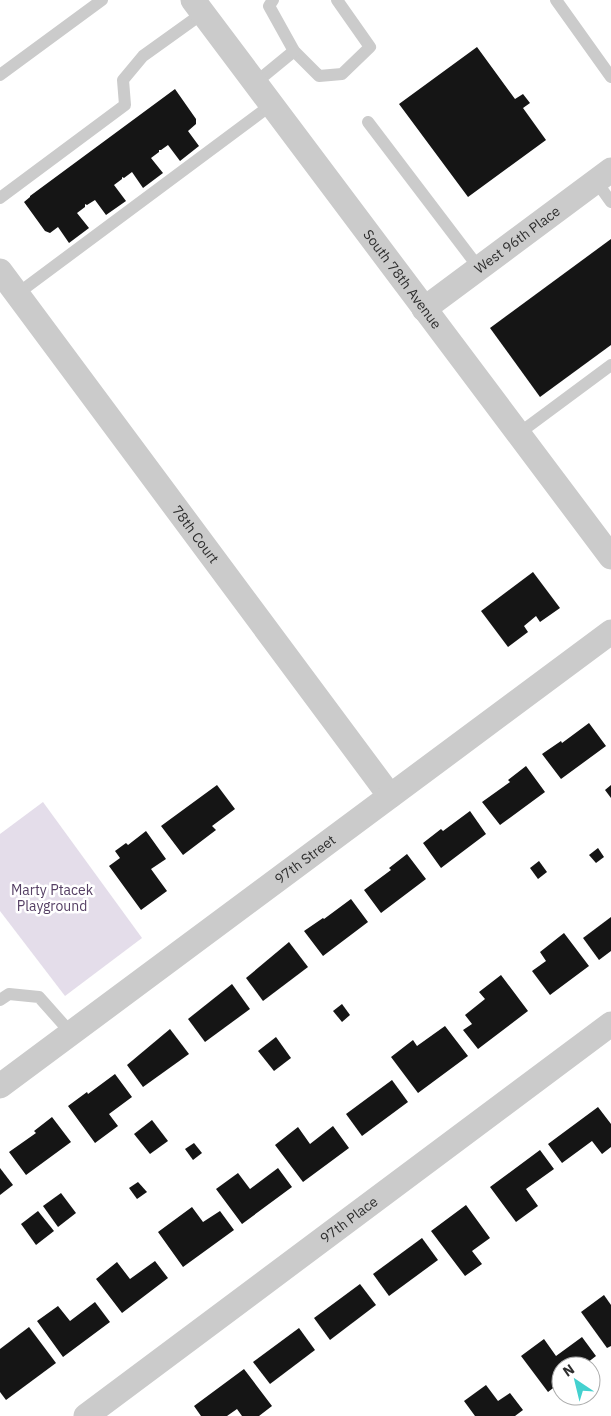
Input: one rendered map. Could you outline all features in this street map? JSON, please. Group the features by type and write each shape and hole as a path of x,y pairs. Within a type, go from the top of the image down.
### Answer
{"street":[{"name":"South 78th Avenue","path":"198,6 611,557"},
{"name":"West 96th Place","path":"424,309 603,175"},
{"name":"78th Court","path":"0,271 390,796"},
{"name":"97th Street","path":"0,1086 611,632"},
{"name":"97th Place","path":"86,1416 611,1024"}],"lane":[{"path":"0,75 102,0"},
{"path":"273,0 269,6 294,51 319,76 342,74 370,47 346,10 337,0"},
{"path":"556,0 611,77"},
{"path":"0,198 125,105 122,80 143,56 198,6"},
{"path":"255,83 294,51"},
{"path":"17,294 271,105"},
{"path":"368,122 479,268"},
{"path":"603,175 611,202"},
{"path":"518,434 611,365"},
{"path":"0,1000 9,994 39,997 71,1033"}],"green space":[{"name":"Marty Ptacek Playground","path":"43,802 142,938 65,996 0,911 0,834"}],"building":[{"path":"477,47 515,99 523,94 530,103 523,108 546,140 468,197 399,104"},
{"path":"175,89 196,119 196,124 188,131 199,146 180,161 168,145 159,150 151,158 163,173 143,188 132,172 124,178 122,177 114,185 126,201 106,215 95,200 87,205 85,204 85,207 77,213 89,228 69,243 58,227 50,233 45,231 24,202"},
{"path":"611,239 611,345 540,397 490,328"},
{"path":"533,572 560,608 540,622 536,616 524,626 528,632 508,647 481,611"},
{"path":"589,723 606,746 561,779 542,754 561,741 562,743"},
{"path":"526,766 545,792 500,825 482,802 510,782 508,780"},
{"path":"217,785 235,809 212,826 216,830 183,855 161,826"},
{"path":"611,785 611,798 605,790"},
{"path":"470,811 486,834 441,868 423,843"},
{"path":"146,831 166,859 151,869 167,891 141,910 109,866 120,858 115,851 126,843 128,845"},
{"path":"598,848 604,857 596,863 589,855"},
{"path":"407,854 426,879 381,913 364,890 391,870 389,868"},
{"path":"539,861 547,872 538,879 530,868"},
{"path":"351,899 368,922 323,956 304,931"},
{"path":"611,917 611,951 599,960 583,938"},
{"path":"564,933 589,966 550,995 532,971 546,961 540,952"},
{"path":"289,942 308,967 263,1001 246,978"},
{"path":"501,975 528,1011 478,1049 463,1030 472,1024 465,1015 485,999 479,992"},
{"path":"232,984 250,1009 205,1042 188,1019"},
{"path":"342,1004 350,1015 342,1022 333,1011"},
{"path":"445,1026 468,1056 418,1093 391,1057 413,1040 417,1046"},
{"path":"170,1029 189,1054 143,1087 127,1065"},
{"path":"276,1037 291,1058 274,1071 258,1051"},
{"path":"115,1074 132,1097 109,1114 118,1126 95,1143 68,1106"},
{"path":"392,1080 408,1102 362,1136 346,1114"},
{"path":"598,1107 611,1124 611,1147 602,1154 592,1141 562,1163 548,1144"},
{"path":"52,1117 71,1142 26,1175 9,1152 36,1133 34,1131"},
{"path":"152,1120 168,1141 150,1154 134,1134"},
{"path":"333,1126 349,1148 303,1182 275,1145 298,1127 310,1144"},
{"path":"194,1143 202,1153 193,1160 185,1149"},
{"path":"540,1150 554,1169 526,1189 538,1206 516,1222 490,1187"},
{"path":"0,1168 13,1185 0,1195"},
{"path":"278,1168 292,1187 242,1224 216,1189 238,1173 250,1189"},
{"path":"138,1182 147,1192 137,1199 129,1188"},
{"path":"61,1193 76,1213 58,1227 43,1206"},
{"path":"466,1205 490,1238 472,1251 482,1264 465,1276 431,1231"},
{"path":"192,1207 203,1222 220,1211 234,1230 183,1267 158,1232"},
{"path":"38,1211 54,1231 36,1245 21,1224"},
{"path":"422,1238 438,1260 389,1296 373,1274"},
{"path":"155,1261 168,1278 122,1313 96,1279 117,1262 130,1279"},
{"path":"360,1284 376,1305 330,1340 314,1318"},
{"path":"604,1295 611,1305 611,1346 607,1348 581,1312"},
{"path":"95,1302 110,1322 63,1357 37,1321 58,1306 70,1321"},
{"path":"29,1327 56,1363 6,1400 0,1392 0,1349"},
{"path":"299,1328 315,1350 270,1384 253,1362"},
{"path":"582,1337 596,1356 556,1356"},
{"path":"544,1339 556,1356 551,1356 551,1390 548,1392 521,1356"},
{"path":"244,1369 272,1406 259,1416 242,1416 237,1409 227,1416 201,1416 194,1406"},
{"path":"486,1385 498,1401 510,1393 523,1410 515,1416 475,1416 464,1401"}]}
